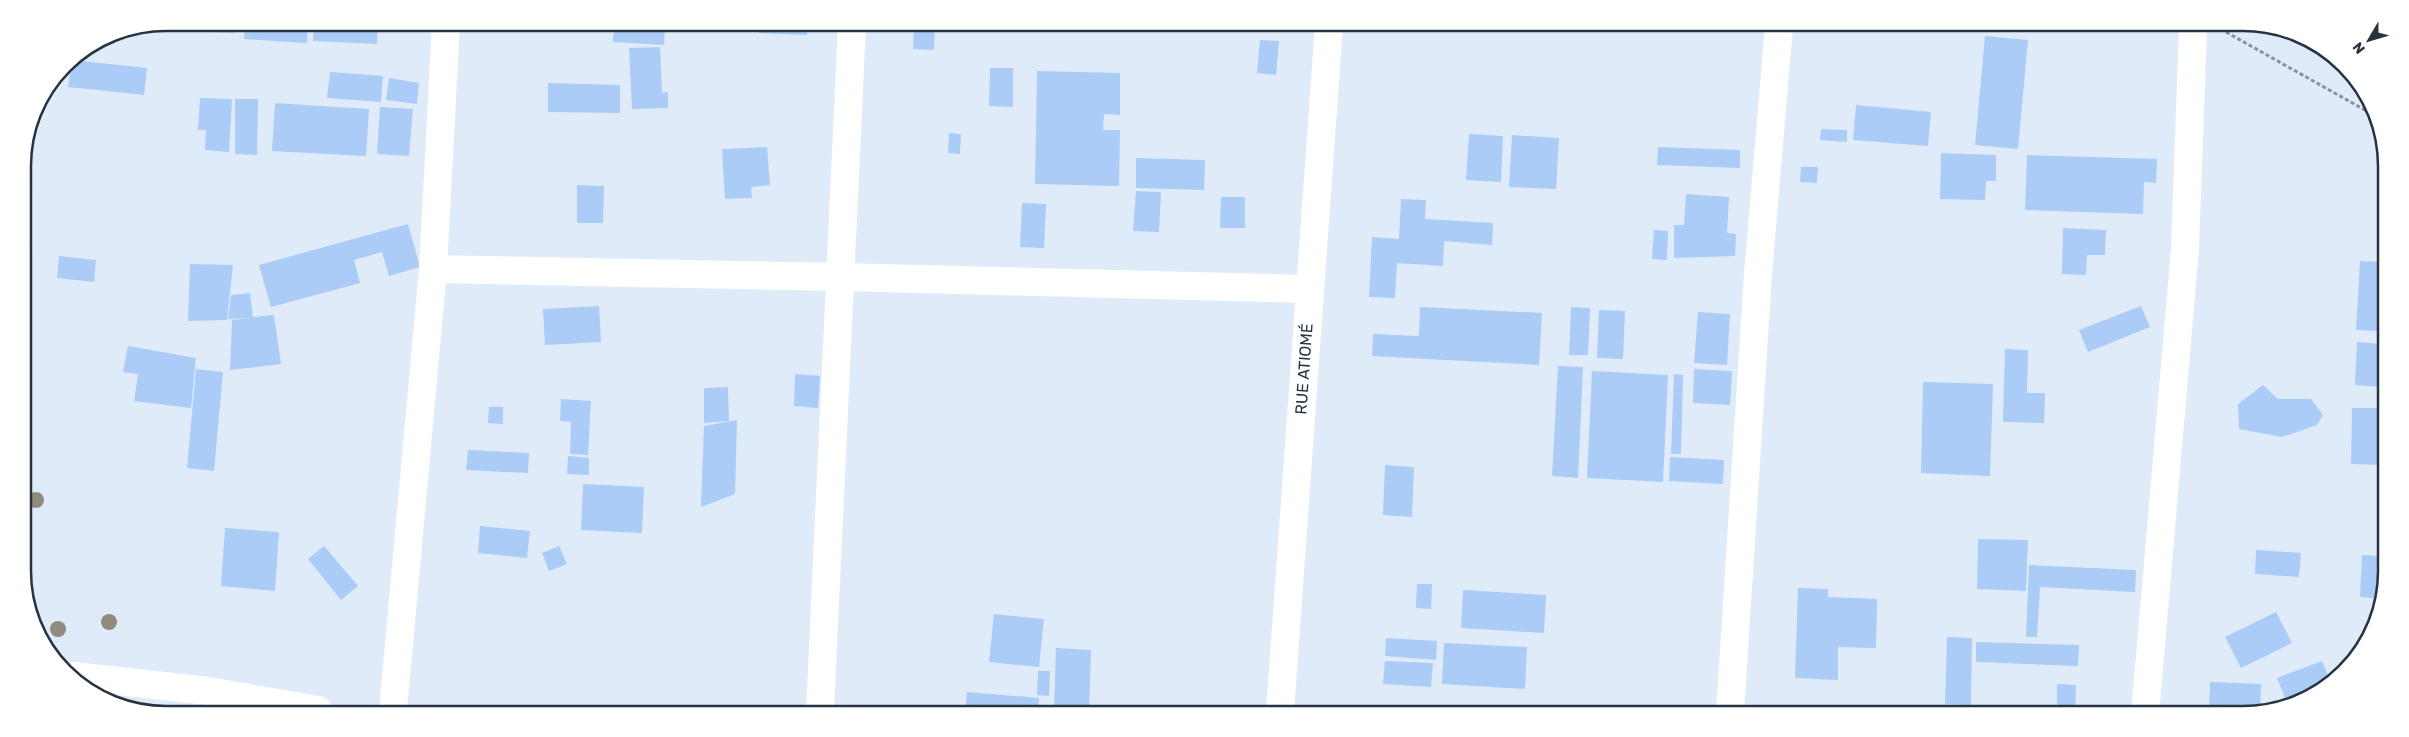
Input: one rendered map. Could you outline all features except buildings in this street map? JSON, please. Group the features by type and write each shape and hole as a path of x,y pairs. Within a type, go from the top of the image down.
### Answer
{"street":[{"path":"393,706 433,269 446,31"},
{"path":"820,706 852,31"},
{"name":"RUE ATIOMÉ","path":"1280,705 1329,31"},
{"path":"1730,705 1758,274 1779,31"},
{"path":"2146,705 2185,249 2193,31"},
{"path":"433,269 1309,289"},
{"path":"83,677 208,691 294,706"}],"path":[{"path":"2224,31 2366,111"}]}
